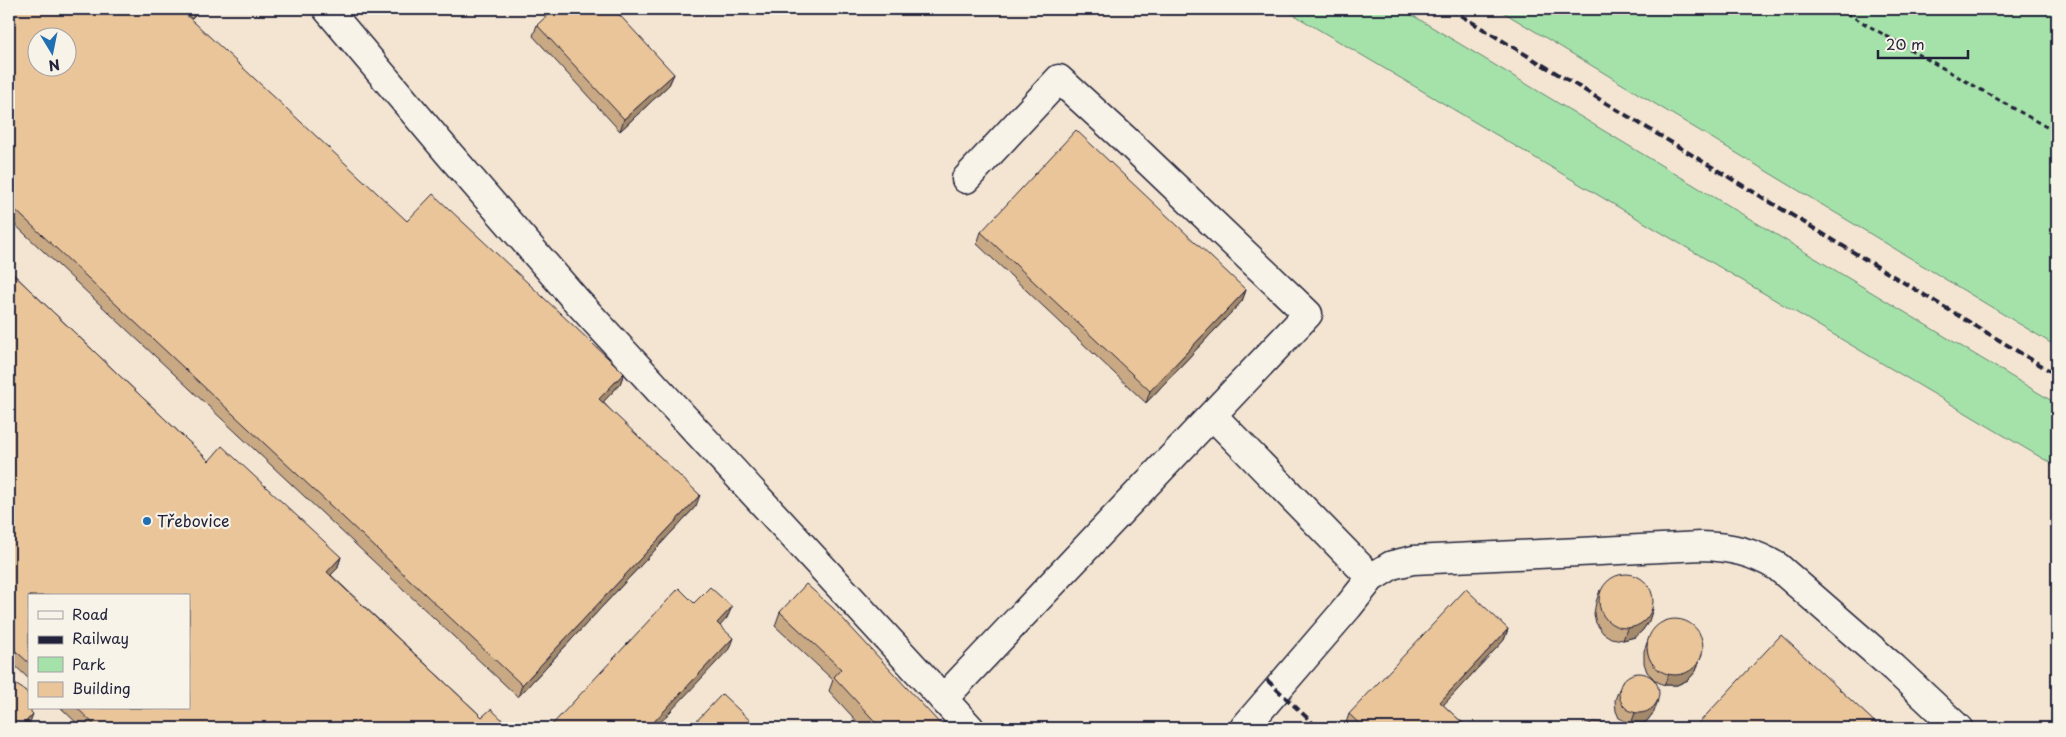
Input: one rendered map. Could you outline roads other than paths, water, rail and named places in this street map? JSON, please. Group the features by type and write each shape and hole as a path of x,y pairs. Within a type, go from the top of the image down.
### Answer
{"lane":[{"path":"327,9 450,156 575,299 970,728"},
{"path":"943,699 1308,314 1198,208 1059,80 966,179"},
{"path":"1212,415 1371,578"},
{"path":"1257,724 1371,578 1392,565 1413,560 1442,558 1702,546 1742,550 1761,557 1778,567 1894,668 1958,728"}],"railway":[{"path":"1450,9 2057,375"},
{"path":"1267,680 1318,728"}],"place":[{"name":"Třebovice","path":"147,521"}]}
